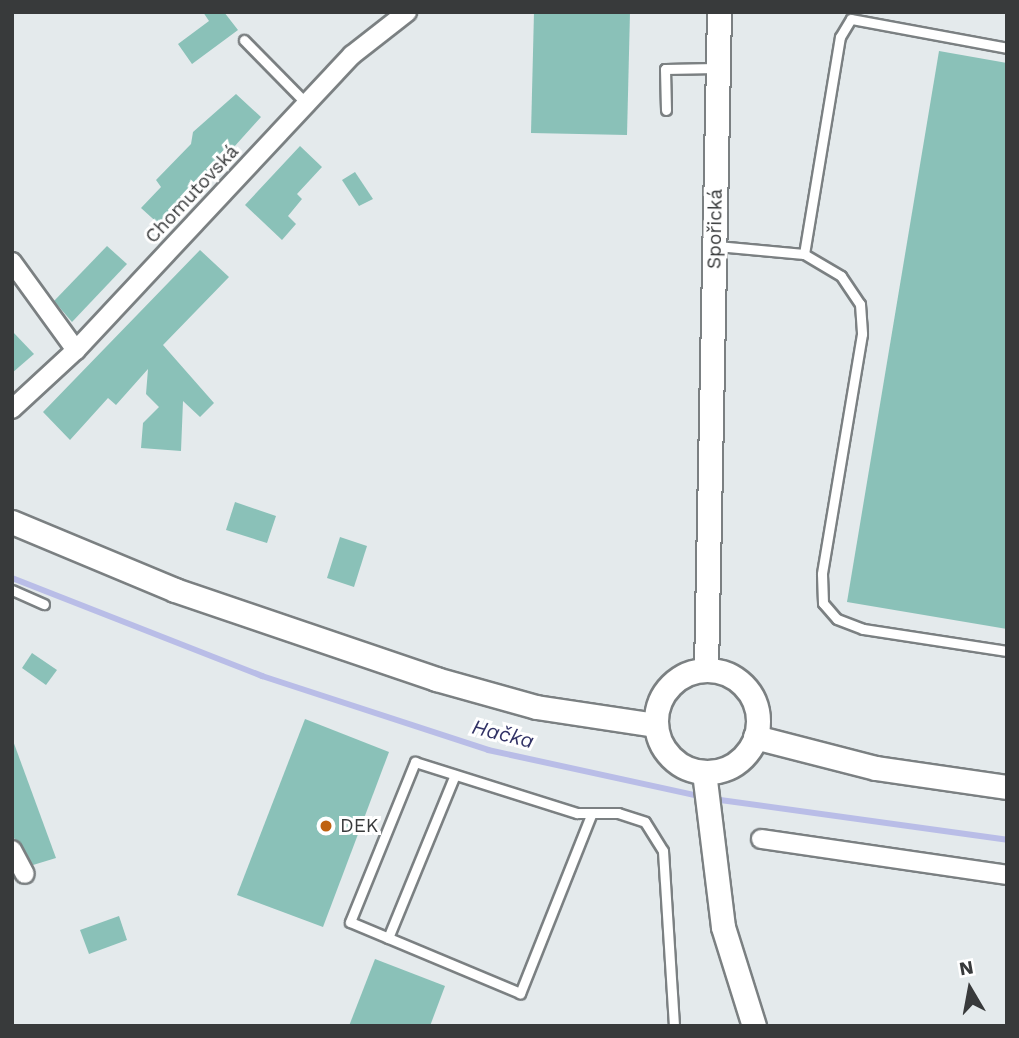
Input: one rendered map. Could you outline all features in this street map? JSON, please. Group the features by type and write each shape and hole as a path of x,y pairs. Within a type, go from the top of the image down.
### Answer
{"street":[{"name":"Chomutovská","path":"12,409 76,350 352,55 407,12"},
{"name":"Spořická","path":"706,669 719,12"},
{"path":"12,262 76,350"},
{"path":"12,522 175,590 436,679 536,707 656,725"},
{"path":"706,669 744,685 757,710 755,737 735,763 704,775 671,757 656,725 669,686 706,669"},
{"path":"755,737 876,768 1007,787"},
{"path":"704,775 708,824 723,927 754,1026"},
{"path":"761,839 1007,875"},
{"path":"12,850 25,874"}],"lane":[{"path":"804,254 840,37 851,19 1007,48"},
{"path":"244,40 306,103"},
{"path":"666,110 665,69 718,68"},
{"path":"715,246 804,254 841,276 860,304 862,334 822,574 823,603 837,619 863,629 1007,651"},
{"path":"12,590 44,604"},
{"path":"591,815 520,993 350,922 415,762 591,815 618,813 645,822 663,851 674,1026"},
{"path":"388,938 455,775"}],"building":[{"path":"203,12 224,12 238,30 192,64 178,44 209,21"},
{"path":"534,12 630,12 627,135 531,133"},
{"path":"939,51 1007,63 1007,629 847,602"},
{"path":"236,94 261,117 162,227 141,208 161,187 156,180 191,144 193,132"},
{"path":"300,146 322,167 297,194 302,199 288,216 296,224 282,240 245,205"},
{"path":"355,172 373,199 359,206 342,180"},
{"path":"107,246 127,264 72,322 54,301"},
{"path":"200,250 229,277 163,345 214,403 200,417 183,401 181,451 141,448 143,423 159,407 146,394 148,369 116,405 108,398 70,440 43,412"},
{"path":"12,331 34,354 12,373"},
{"path":"235,502 276,516 267,543 226,530"},
{"path":"340,537 367,546 354,587 327,578"},
{"path":"32,653 57,670 46,685 22,668"},
{"path":"305,719 389,752 323,927 237,895"},
{"path":"12,738 56,858 33,865 12,835"},
{"path":"119,916 127,940 89,954 80,930"},
{"path":"375,959 445,986 430,1026 349,1026"}],"waterway":[{"name":"Hačka","path":"12,578 262,676 488,750 703,797"},
{"name":"Hačka","path":"713,799 1007,840"}],"place":[{"name":"DEK","path":"326,826"}]}
